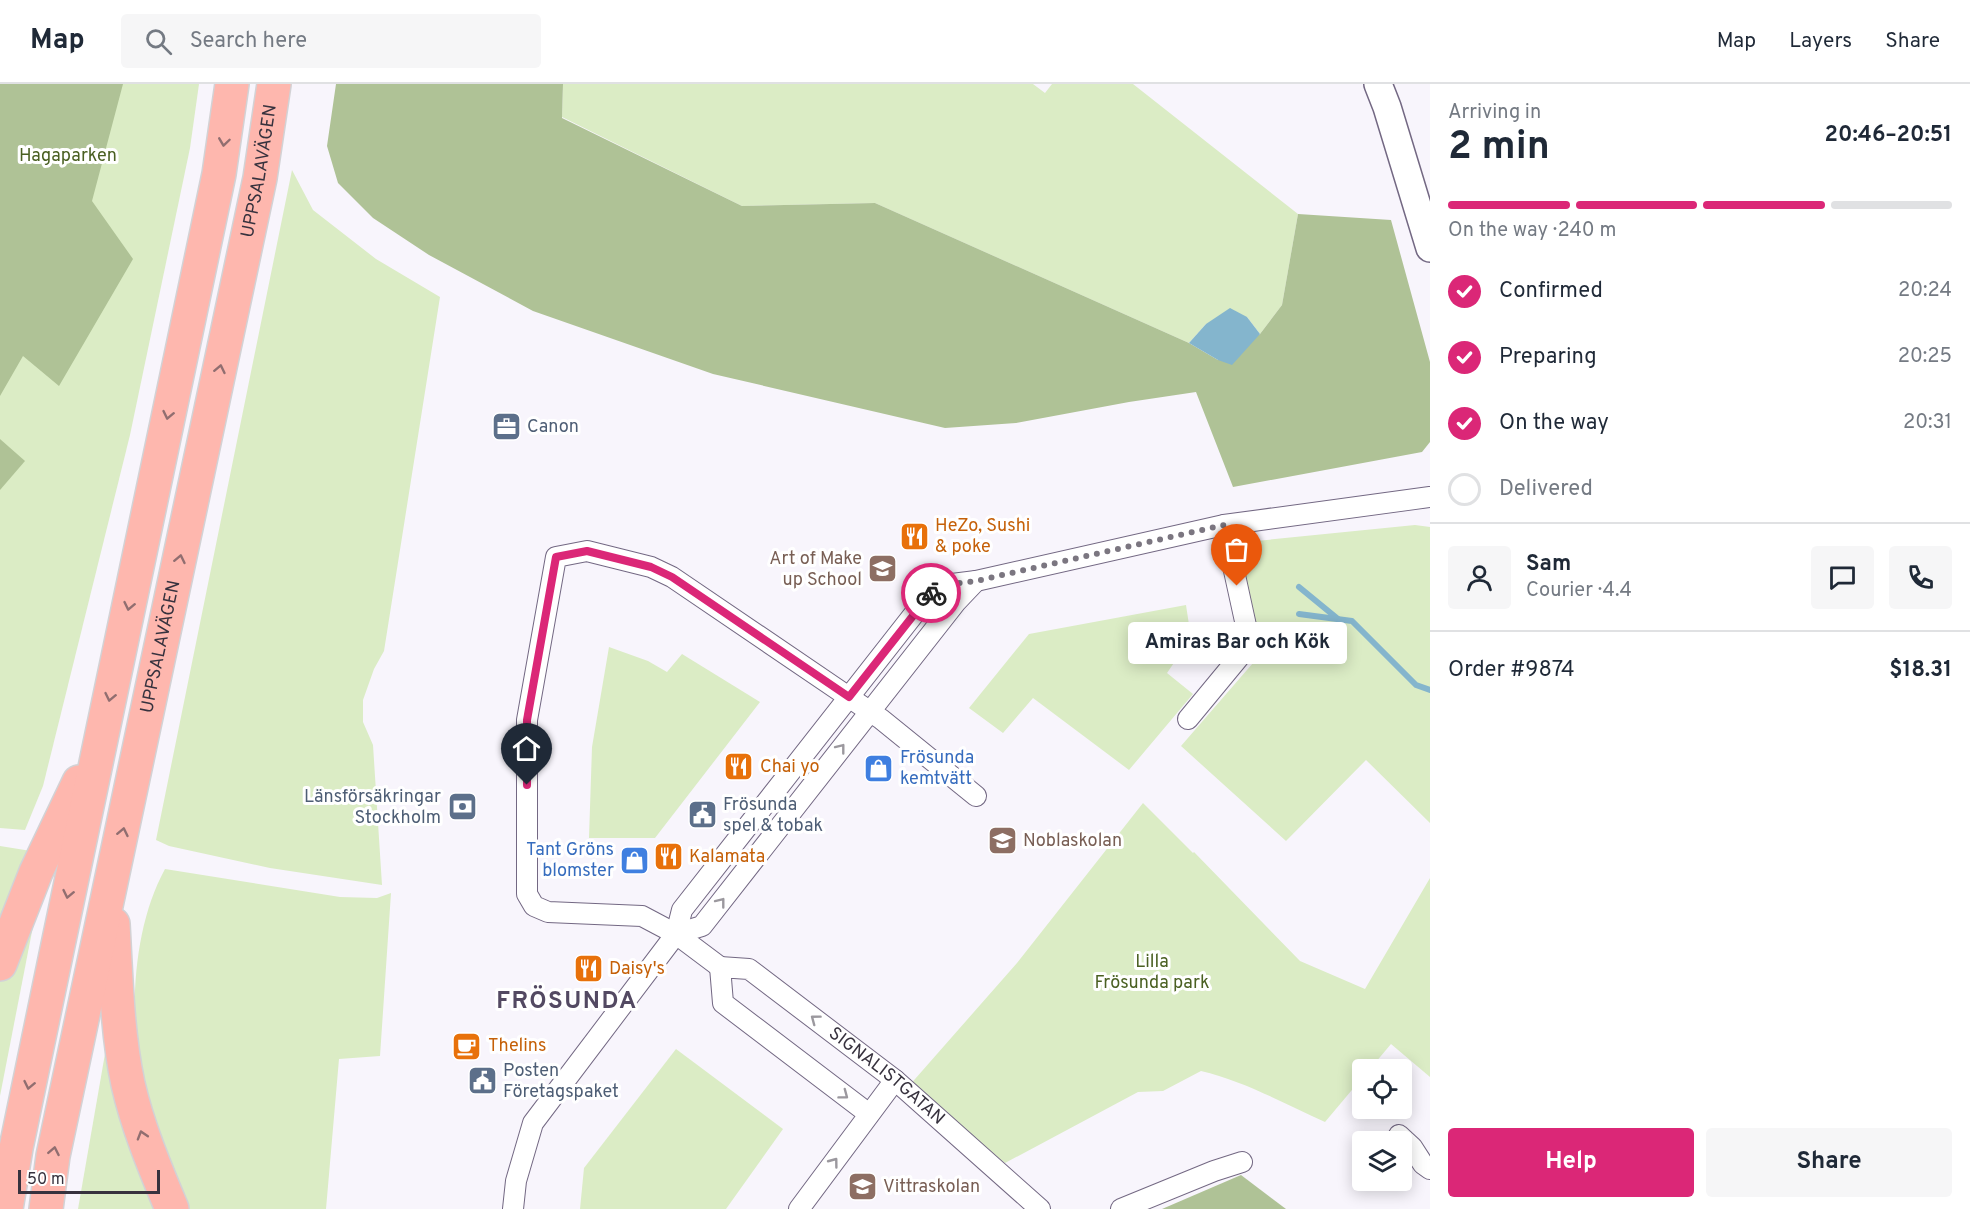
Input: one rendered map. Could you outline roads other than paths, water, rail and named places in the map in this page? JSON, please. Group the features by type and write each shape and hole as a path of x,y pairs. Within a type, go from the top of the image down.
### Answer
{"highway":[{"path":"6,1209 18,1137 219,174 232,84"},
{"name":"UPPSALAVÄGEN","path":"46,1209 56,1145 260,178 274,84"},
{"path":"0,964 36,872 102,734"},
{"path":"111,890 120,1024 128,1083 144,1141 172,1209"}],"street":[{"path":"1378,84 1430,248"},
{"path":"513,1209 516,1181 533,1123 676,934 682,910 936,586 976,581 1224,525 1430,497"},
{"path":"1188,719 1250,644 1224,525"},
{"path":"869,1114 723,1003 720,968 676,934 642,916 548,912 534,906 527,894 527,720 556,557 587,551 651,567 672,577 870,712 976,796"},
{"path":"676,934 702,926 956,602 976,581"},
{"name":"SIGNALISTGATAN","path":"720,968 749,969 895,1080 1040,1209"},
{"path":"799,1209 895,1080"},
{"path":"1412,1147 1423,1164 1430,1169"},
{"path":"1121,1209 1242,1162"}],"water":[{"path":"1230,308 1247,317 1260,334 1232,365 1218,360 1189,343 1206,324"}],"waterway":[{"path":"1299,587 1338,619"},
{"path":"1299,614 1352,621 1416,685 1430,690"}],"place":[{"name":"Canon","path":"506,427"},
{"name":"HeZo, Sushi & poke","path":"914,536"},
{"name":"Art of Make up School","path":"883,569"},
{"name":"Amiras Bar och Kök","path":"1237,586"},
{"name":"Chai yo","path":"739,767"},
{"name":"Frösunda kemtvätt","path":"879,768"},
{"name":"Länsförsäkringar Stockholm","path":"462,807"},
{"name":"Frösunda spel & tobak","path":"702,815"},
{"name":"Noblaskolan","path":"1002,841"},
{"name":"Kalamata","path":"668,857"},
{"name":"Tant Gröns blomster","path":"635,860"},
{"name":"Daisy's","path":"588,969"},
{"name":"Thelins","path":"467,1046"},
{"name":"Posten Företagspaket","path":"482,1081"},
{"name":"Vittraskolan","path":"862,1187"}],"district":[{"name":"FRÖSUNDA","path":"567,1002"}],"park label":[{"name":"Hagaparken","path":"68,156"},
{"name":"Lilla Frösunda park","path":"1152,972"}]}
